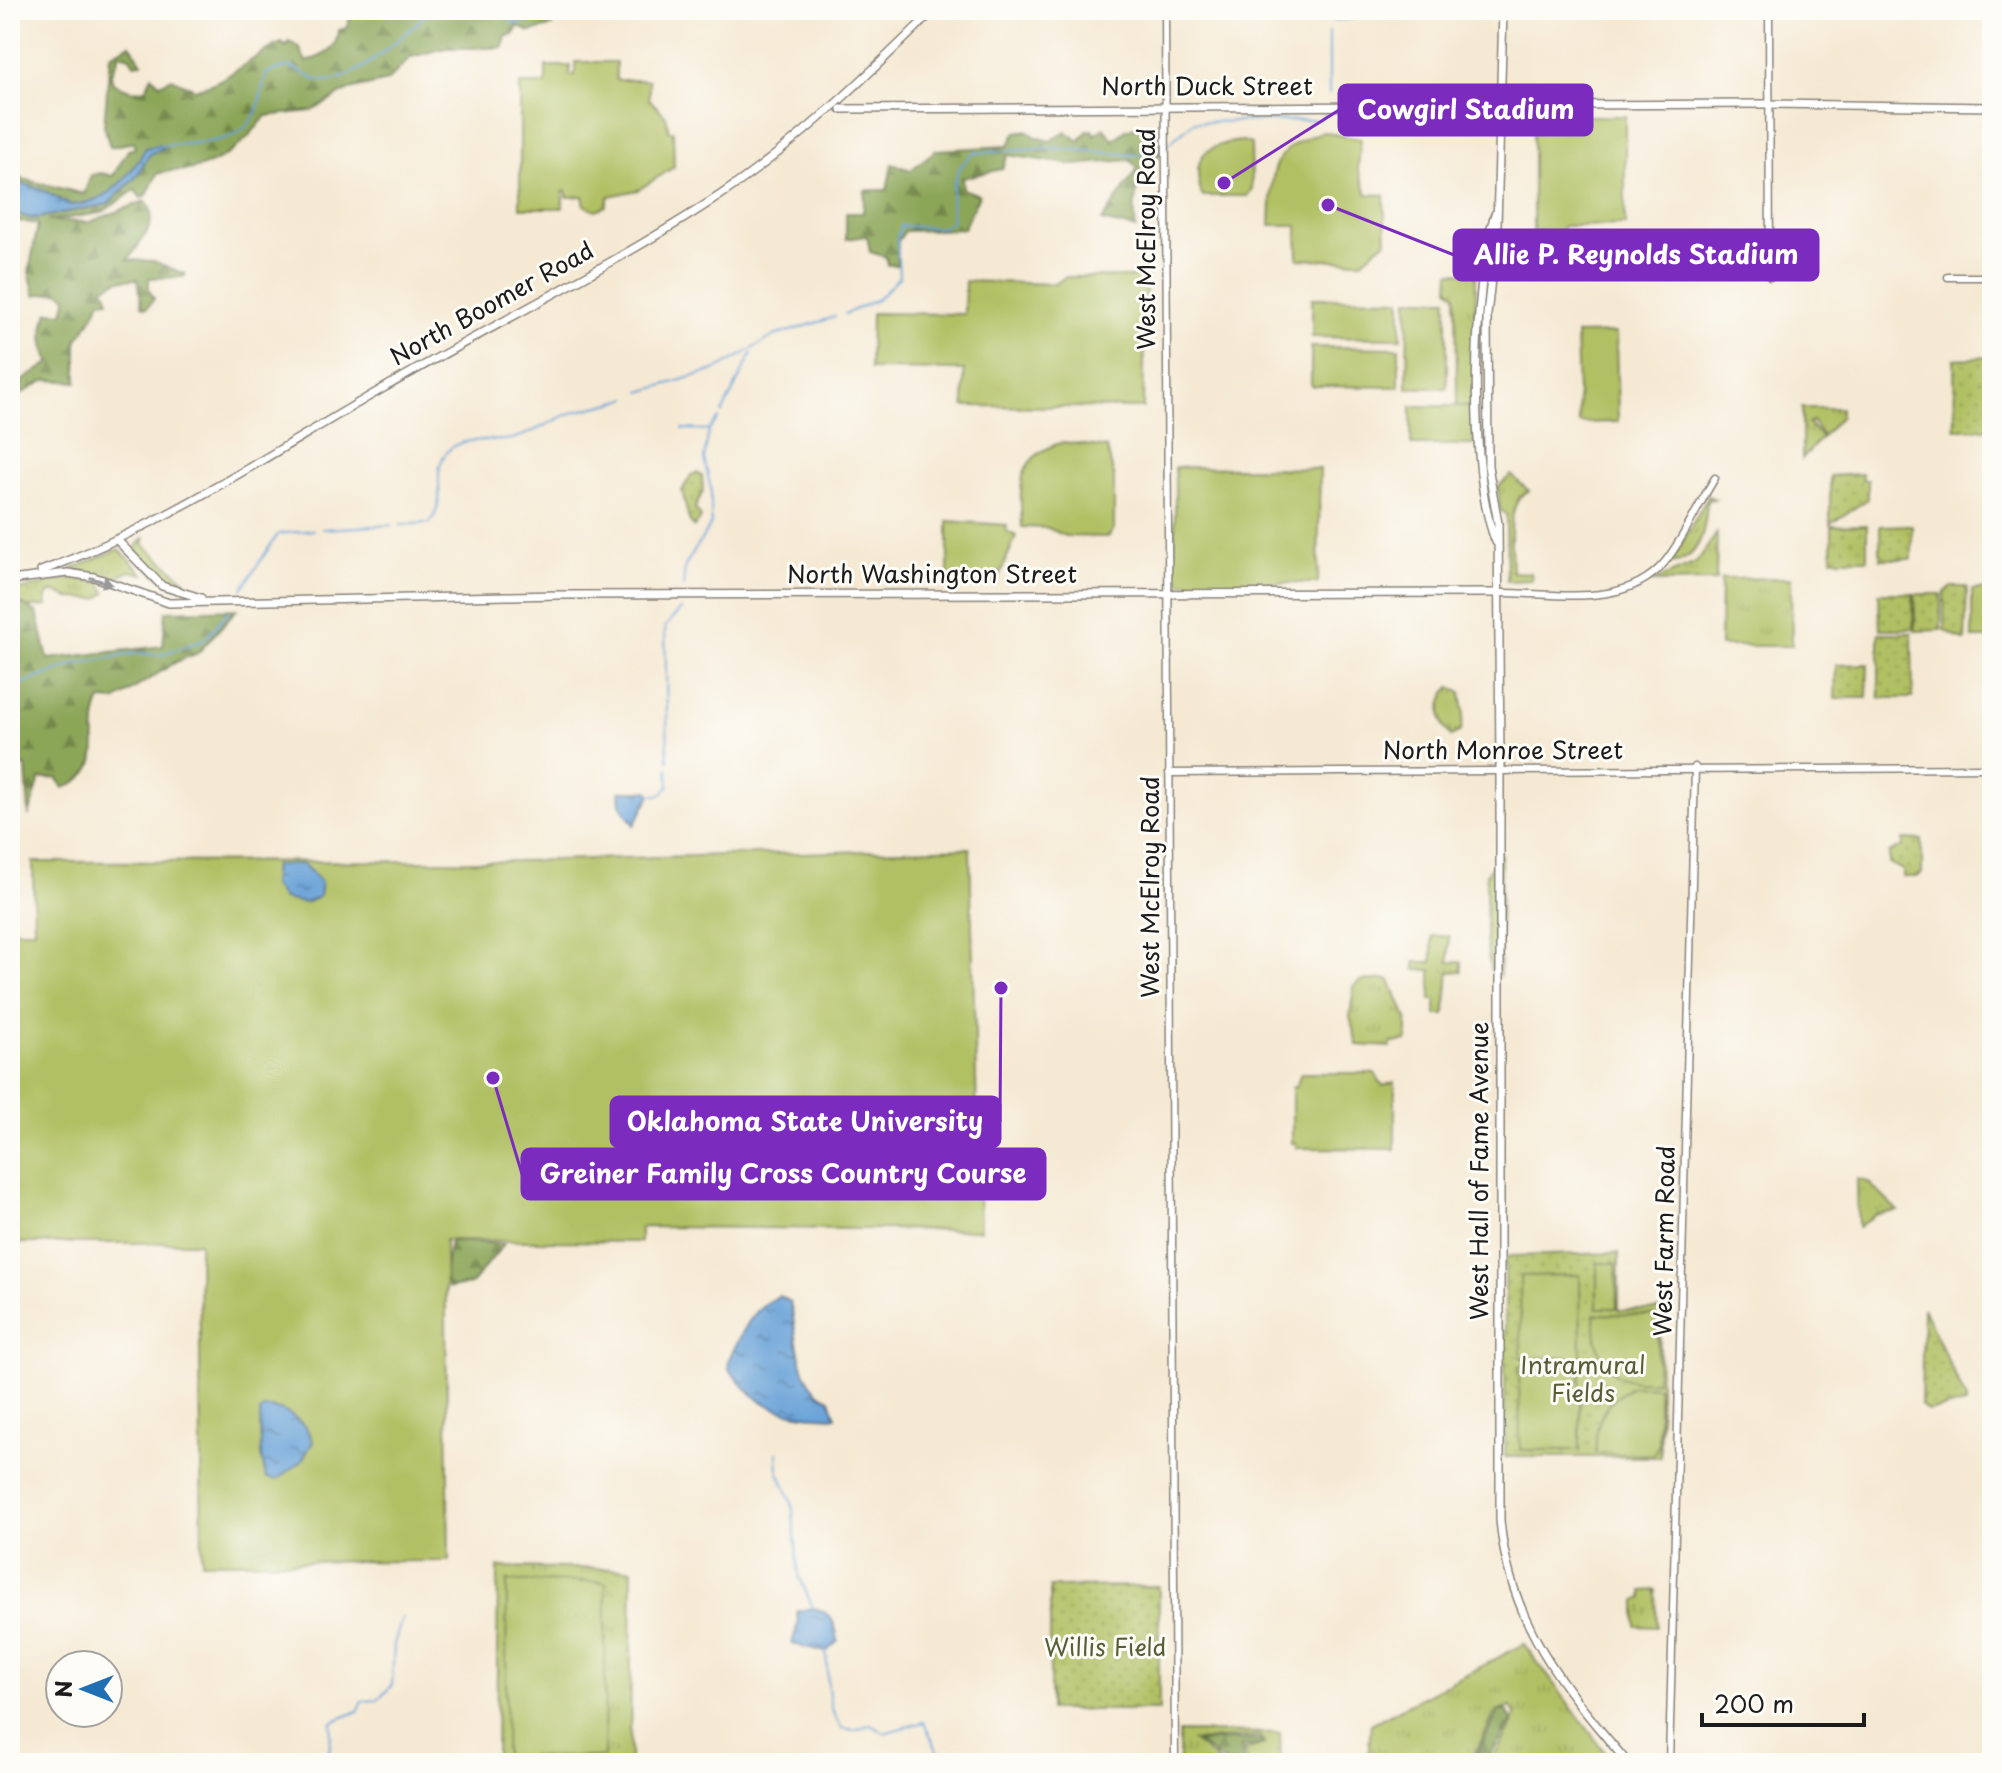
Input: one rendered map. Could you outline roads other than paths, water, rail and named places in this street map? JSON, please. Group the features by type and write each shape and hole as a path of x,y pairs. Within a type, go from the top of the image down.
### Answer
{"main road":[{"name":"North Boomer Road","path":"31,575 139,531 719,195 839,105 934,10"},
{"name":"West Hall of Fame Avenue","path":"1503,10 1497,208 1481,274 1477,315 1481,466 1496,542 1498,593 1498,1465 1501,1539 1507,1575 1532,1638 1585,1712 1628,1763"},
{"name":"North Duck Street","path":"841,109 1769,104 1992,107"},
{"path":"133,556 133,545 139,531"},
{"name":"North Washington Street","path":"118,541 162,586 211,600"},
{"name":"North Washington Street","path":"10,580 31,575 68,573 94,577 169,603 211,600 1498,593"}],"street":[{"name":"West McElroy Road","path":"1165,10 1175,1763"},
{"path":"1769,10 1770,277"},
{"path":"1948,277 1992,277"},
{"name":"North Washington Street","path":"1498,593 1607,594 1624,590 1650,576 1664,563 1715,478"},
{"name":"North Monroe Street","path":"1169,773 1695,767 1992,768"},
{"name":"West Farm Road","path":"1669,1763 1695,767"}],"water":[{"path":"159,145 164,148 150,154 136,177 108,204 32,219 10,211 13,188 17,188 18,183 39,188 70,205 95,200 124,179 146,148"},
{"path":"620,791 648,791 651,795 634,825 621,806"},
{"path":"303,864 321,882 319,897 305,903 283,899 272,885 274,865"},
{"path":"779,1296 790,1302 804,1371 810,1383 830,1399 836,1417 803,1415 764,1403 729,1369 728,1361 753,1315"},
{"path":"265,1408 288,1413 306,1429 313,1442 301,1462 277,1480 266,1478 261,1455 260,1412"},
{"path":"813,1608 824,1612 836,1630 838,1641 826,1652 792,1644 798,1623 797,1611"}],"waterway":[{"path":"161,146 215,141 240,131 250,123 257,110 267,73 289,66 317,80 331,81 346,76 378,57 432,10"},
{"path":"507,10 513,23 519,24 542,10"},
{"path":"1334,20 1352,19 1365,10"},
{"path":"1329,32 1329,94"},
{"path":"1167,145 1194,122 1318,120 1327,113"},
{"path":"845,314 878,299 899,277 897,239 901,226 942,228 952,221 954,183 961,166 974,153 1056,148 1132,155 1162,150"},
{"path":"641,392 718,369 774,336 835,317"},
{"path":"722,413 752,353"},
{"path":"400,525 430,523 438,504 441,461 459,443 520,437 574,412 628,398"},
{"path":"682,429 709,430 719,418"},
{"path":"683,587 685,566 711,524 711,489 704,459 709,430"},
{"path":"322,529 392,525"},
{"path":"242,589 278,534 313,530"},
{"path":"668,761 665,627 681,609"},
{"path":"10,688 76,664 137,653 160,655 204,640 229,611"},
{"path":"651,795 662,795 669,786 668,768"},
{"path":"777,1453 778,1470 792,1503 799,1576 813,1608"},
{"path":"322,1763 329,1754 332,1722 358,1711 363,1701 378,1700 392,1685 394,1644 402,1618"},
{"path":"826,1652 828,1692 832,1710 842,1728 855,1730 871,1724 884,1733 924,1722 940,1757 958,1763"}],"place":[{"name":"Cowgirl Stadium","path":"1224,183"},
{"name":"Allie P. Reynolds Stadium","path":"1328,205"},
{"name":"Oklahoma State University","path":"1001,988"},
{"name":"Greiner Family Cross Country Course","path":"493,1078"}],"park label":[{"name":"Intramural Fields","path":"1583,1380"},
{"name":"Willis Field","path":"1105,1648"}]}
